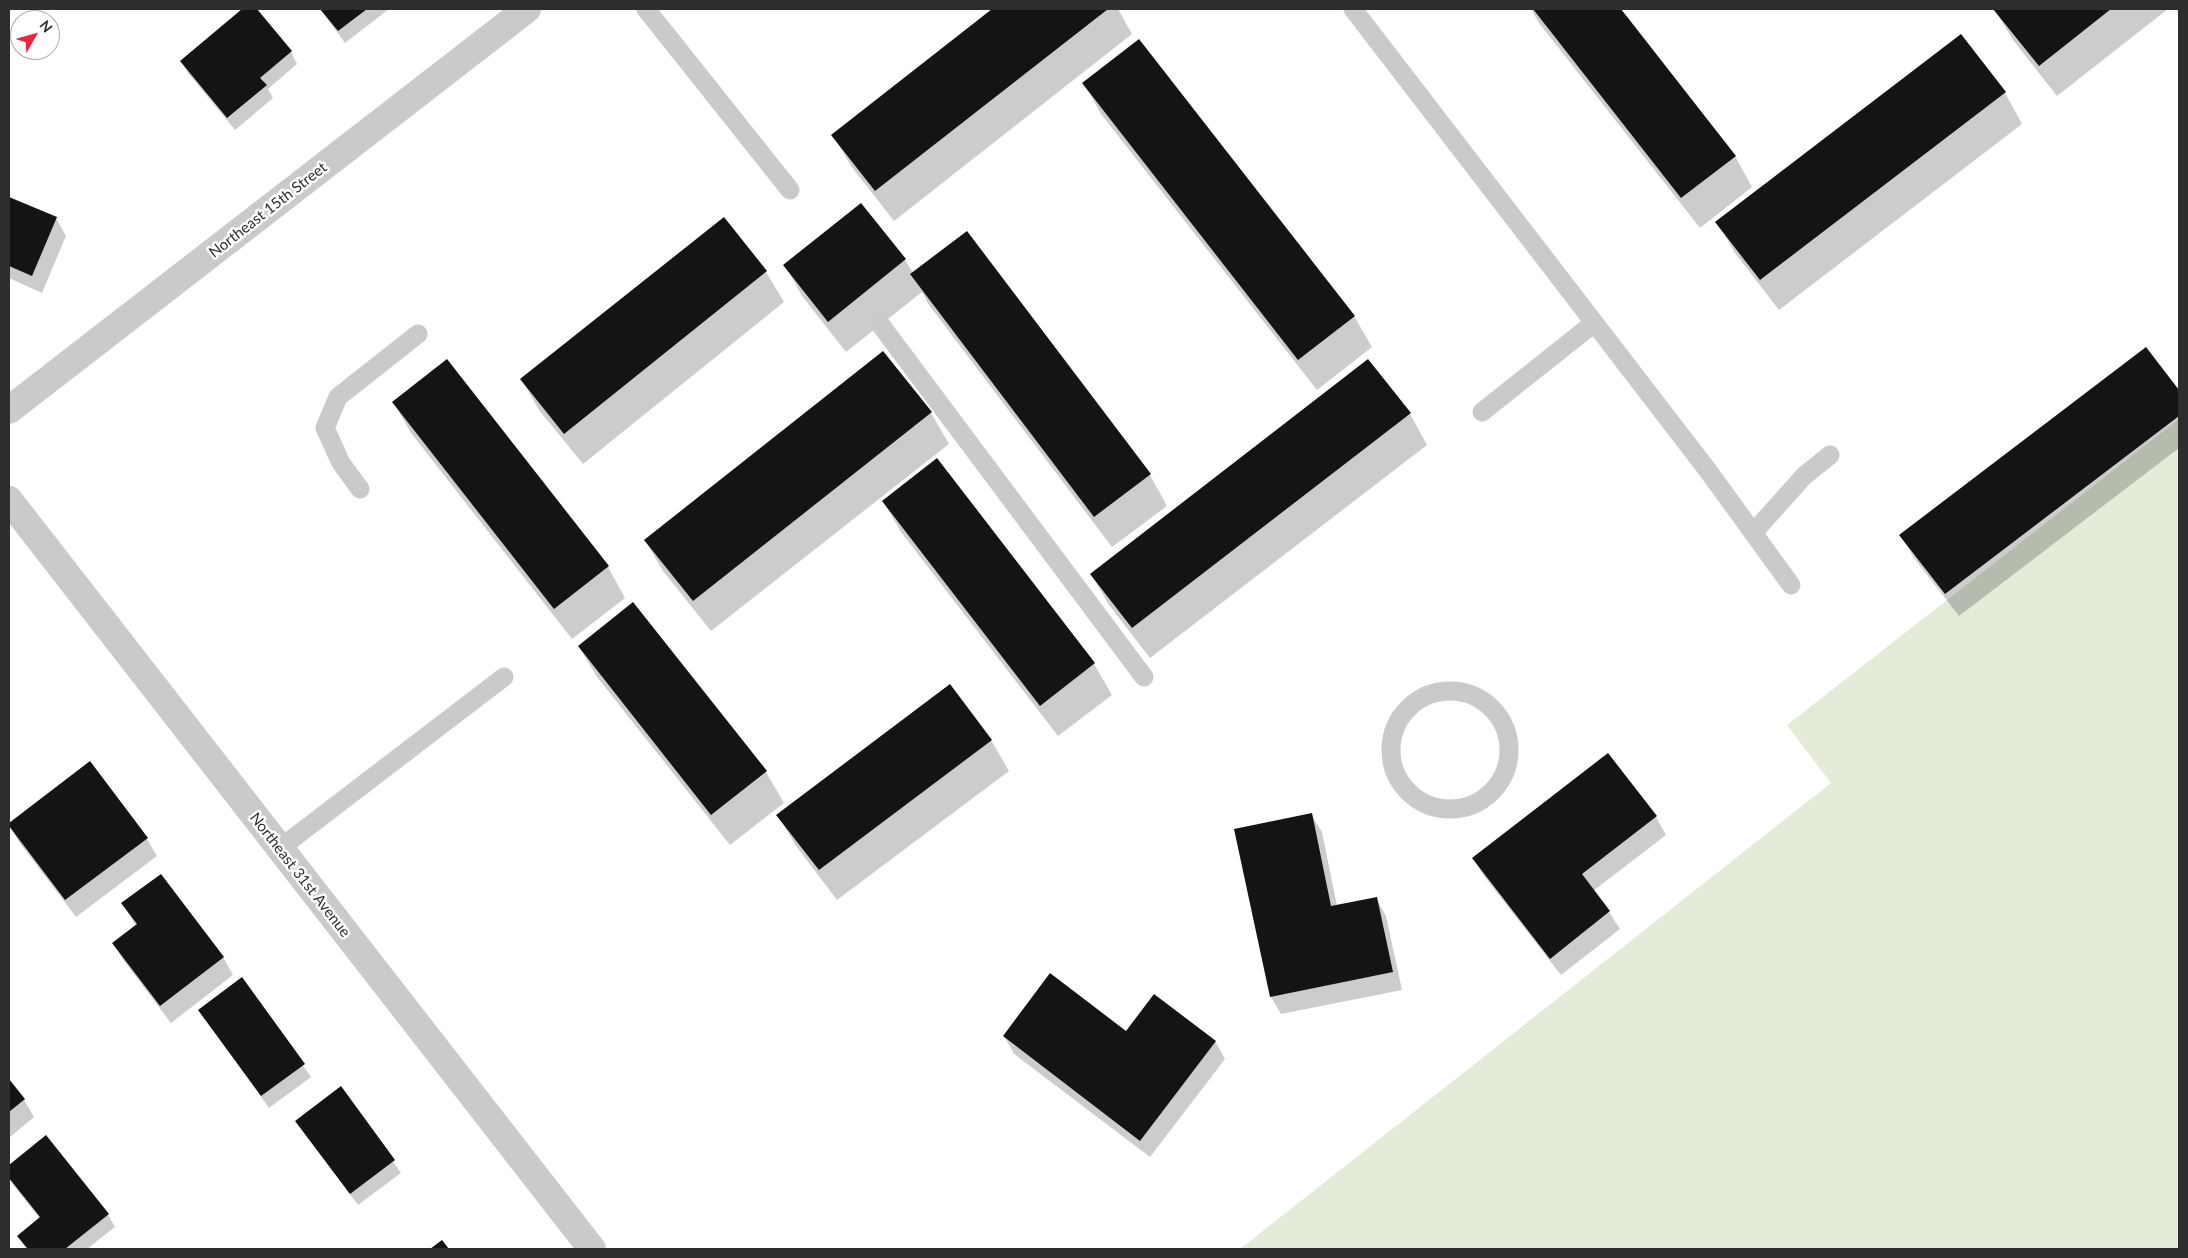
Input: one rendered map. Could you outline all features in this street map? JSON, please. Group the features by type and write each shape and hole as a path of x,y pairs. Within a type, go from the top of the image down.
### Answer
{"street":[{"name":"Northeast 15th Street","path":"9,410 527,9"},
{"name":"Northeast 31st Avenue","path":"9,500 592,1249"}],"lane":[{"path":"646,9 790,190"},
{"path":"1353,9 1703,464 1791,585"},
{"path":"1482,412 1594,323"},
{"path":"880,324 1144,677"},
{"path":"360,489 341,463 324,428 338,397 418,334"},
{"path":"1754,533 1804,476 1830,455"},
{"path":"279,849 504,677"},
{"path":"1450,691 1473,695 1492,709 1505,728 1509,751 1505,774 1492,792 1472,805 1450,809 1427,805 1409,795 1395,772 1391,749 1395,727 1408,708 1427,695 1450,691"}],"green space":[{"path":"2179,419 2179,1249 1240,1249 1831,783 1787,725"}],"building":[{"path":"242,9 257,9 292,51 260,78 267,85 227,118 180,61"},
{"path":"320,9 367,9 338,31"},
{"path":"992,9 1108,9 875,191 831,135"},
{"path":"1533,9 1621,9 1736,156 1681,198"},
{"path":"1993,9 2111,9 2039,66"},
{"path":"1961,34 2006,92 1760,280 1715,222"},
{"path":"1139,39 1355,316 1298,360 1082,83"},
{"path":"9,197 57,217 32,276 9,266"},
{"path":"861,203 906,259 828,322 783,265"},
{"path":"724,217 767,271 564,434 520,379"},
{"path":"967,231 1151,474 1094,517 910,274"},
{"path":"2146,347 2179,390 2179,416 1945,594 1899,535"},
{"path":"883,351 932,412 693,601 644,540"},
{"path":"447,359 609,566 554,609 392,402"},
{"path":"1368,359 1411,413 1132,628 1090,574"},
{"path":"937,458 1095,663 1040,706 882,501"},
{"path":"633,602 767,771 711,815 578,646"},
{"path":"950,684 992,740 819,870 776,815"},
{"path":"1608,753 1657,816 1582,874 1610,911 1550,959 1472,858"},
{"path":"90,761 148,838 65,900 9,826 9,823"},
{"path":"1312,813 1331,906 1377,897 1393,972 1270,997 1234,829"},
{"path":"161,874 224,957 160,1006 112,943 137,924 121,903"},
{"path":"1050,973 1126,1031 1154,994 1216,1041 1140,1141 1003,1036"},
{"path":"242,977 305,1064 261,1096 198,1010"},
{"path":"9,1079 25,1099 9,1112"},
{"path":"341,1086 395,1160 350,1194 295,1121"},
{"path":"46,1135 109,1214 65,1249 28,1249 17,1236 40,1217 9,1178 9,1165"},
{"path":"442,1240 449,1249 430,1249"}]}
